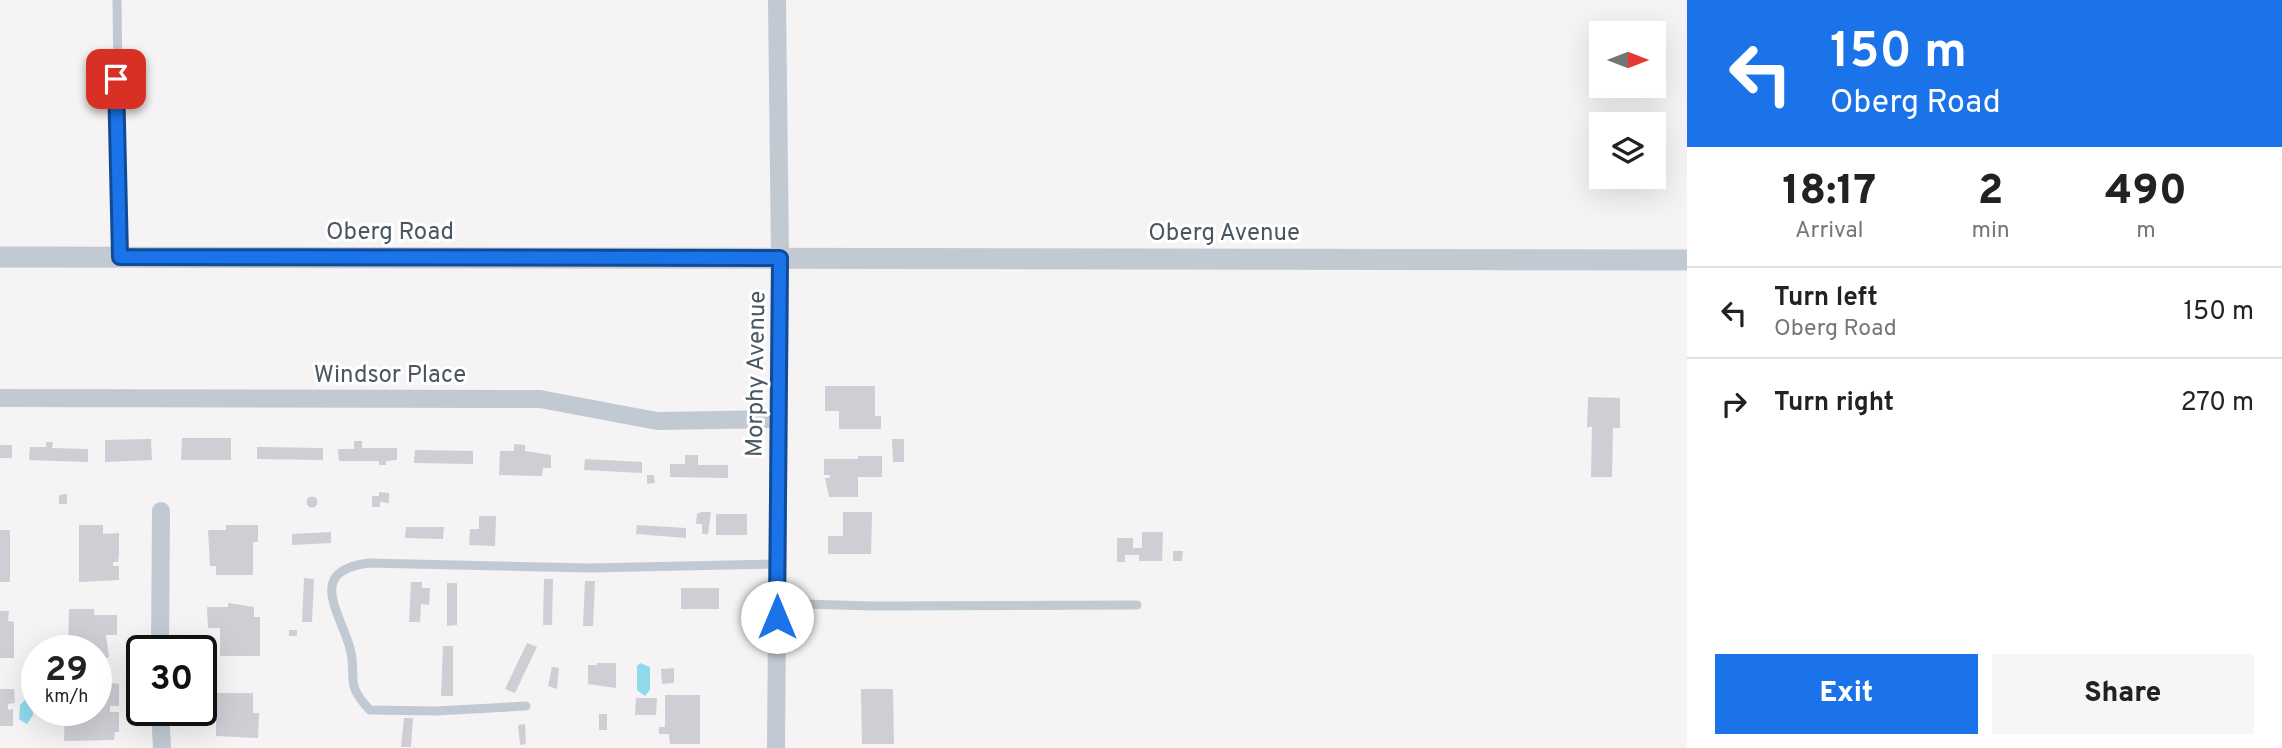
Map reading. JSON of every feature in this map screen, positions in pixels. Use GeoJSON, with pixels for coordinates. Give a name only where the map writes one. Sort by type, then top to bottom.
{"type":"FeatureCollection","features":[{"type":"Feature","properties":{"kind":"street","name":"Morphy Avenue"},"geometry":{"type":"LineString","coordinates":[[776,748],[780,258],[777,0]]}},
{"type":"Feature","properties":{"kind":"street","name":"Oberg Avenue"},"geometry":{"type":"LineString","coordinates":[[780,258],[1677,259],[1687,248]]}},
{"type":"Feature","properties":{"kind":"street","name":"Oberg Road"},"geometry":{"type":"LineString","coordinates":[[0,257],[780,258]]}},
{"type":"Feature","properties":{"kind":"street","name":"Windsor Place"},"geometry":{"type":"LineString","coordinates":[[0,398],[529,399],[598,408],[657,421],[778,419]]}},
{"type":"Feature","properties":{"kind":"street"},"geometry":{"type":"LineString","coordinates":[[160,511],[160,635]]}},
{"type":"Feature","properties":{"kind":"street"},"geometry":{"type":"LineString","coordinates":[[161,726],[162,748]]}},
{"type":"Feature","properties":{"kind":"lane"},"geometry":{"type":"LineString","coordinates":[[117,0],[120,257]]}},
{"type":"Feature","properties":{"kind":"lane"},"geometry":{"type":"LineString","coordinates":[[526,706],[436,711],[370,710],[358,697],[351,678],[349,644],[334,611],[331,590],[337,573],[347,566],[368,563],[590,568],[777,564]]}},
{"type":"Feature","properties":{"kind":"lane"},"geometry":{"type":"LineString","coordinates":[[777,597],[802,604],[1137,605]]}},
{"type":"Feature","properties":{"kind":"water"},"geometry":{"type":"Polygon","coordinates":[[[640,663],[650,667],[650,690],[645,696],[637,690],[637,666],[640,663]]]}},
{"type":"Feature","properties":{"kind":"building"},"geometry":{"type":"Polygon","coordinates":[[[825,386],[875,386],[875,416],[881,416],[881,429],[839,429],[839,411],[825,411],[825,386]]]}},
{"type":"Feature","properties":{"kind":"building"},"geometry":{"type":"Polygon","coordinates":[[[1588,397],[1620,398],[1620,428],[1613,428],[1612,477],[1591,477],[1592,427],[1587,427],[1588,397]]]}},
{"type":"Feature","properties":{"kind":"building"},"geometry":{"type":"Polygon","coordinates":[[[182,438],[231,438],[231,460],[181,460],[182,438]]]}},
{"type":"Feature","properties":{"kind":"building"},"geometry":{"type":"Polygon","coordinates":[[[151,439],[152,460],[105,462],[105,440],[151,439]]]}},
{"type":"Feature","properties":{"kind":"building"},"geometry":{"type":"Polygon","coordinates":[[[892,439],[904,439],[904,462],[893,462],[892,439]]]}},
{"type":"Feature","properties":{"kind":"building"},"geometry":{"type":"Polygon","coordinates":[[[354,441],[362,441],[362,448],[397,448],[397,460],[386,461],[386,465],[379,465],[379,461],[339,461],[338,449],[354,449],[354,441]]]}},
{"type":"Feature","properties":{"kind":"building"},"geometry":{"type":"Polygon","coordinates":[[[46,442],[53,442],[52,448],[88,449],[88,462],[29,460],[30,447],[46,447],[46,442]]]}},
{"type":"Feature","properties":{"kind":"building"},"geometry":{"type":"Polygon","coordinates":[[[514,444],[525,445],[525,451],[551,455],[551,468],[543,468],[542,476],[499,475],[500,451],[514,451],[514,444]]]}},
{"type":"Feature","properties":{"kind":"building"},"geometry":{"type":"Polygon","coordinates":[[[0,445],[12,445],[12,458],[0,458],[0,445]]]}},
{"type":"Feature","properties":{"kind":"building"},"geometry":{"type":"Polygon","coordinates":[[[257,447],[323,448],[323,460],[257,459],[257,447]]]}},
{"type":"Feature","properties":{"kind":"building"},"geometry":{"type":"Polygon","coordinates":[[[415,450],[473,451],[473,464],[414,463],[415,450]]]}},
{"type":"Feature","properties":{"kind":"building"},"geometry":{"type":"Polygon","coordinates":[[[685,455],[698,455],[698,465],[728,465],[728,478],[670,477],[670,464],[685,464],[685,455]]]}},
{"type":"Feature","properties":{"kind":"building"},"geometry":{"type":"Polygon","coordinates":[[[858,456],[882,456],[882,477],[858,477],[858,497],[829,497],[825,478],[830,478],[830,475],[824,475],[824,459],[858,459],[858,456]]]}},
{"type":"Feature","properties":{"kind":"building"},"geometry":{"type":"Polygon","coordinates":[[[585,459],[642,462],[642,473],[584,470],[585,459]]]}},
{"type":"Feature","properties":{"kind":"building"},"geometry":{"type":"Polygon","coordinates":[[[647,475],[654,475],[655,483],[647,484],[647,475]]]}},
{"type":"Feature","properties":{"kind":"building"},"geometry":{"type":"Polygon","coordinates":[[[379,492],[389,493],[389,503],[380,502],[380,507],[372,507],[372,496],[379,496],[379,492]]]}},
{"type":"Feature","properties":{"kind":"building"},"geometry":{"type":"Polygon","coordinates":[[[67,494],[67,504],[59,504],[59,495],[67,494]]]}},
{"type":"Feature","properties":{"kind":"building"},"geometry":{"type":"Polygon","coordinates":[[[312,496],[318,502],[312,508],[306,502],[312,496]]]}},
{"type":"Feature","properties":{"kind":"building"},"geometry":{"type":"Polygon","coordinates":[[[711,512],[708,534],[702,534],[702,524],[696,524],[697,514],[711,512]]]}},
{"type":"Feature","properties":{"kind":"building"},"geometry":{"type":"Polygon","coordinates":[[[843,512],[872,512],[871,554],[828,554],[828,536],[843,536],[843,512]]]}},
{"type":"Feature","properties":{"kind":"building"},"geometry":{"type":"Polygon","coordinates":[[[716,514],[747,514],[747,535],[716,535],[716,514]]]}},
{"type":"Feature","properties":{"kind":"building"},"geometry":{"type":"Polygon","coordinates":[[[479,516],[496,516],[495,546],[469,545],[470,529],[479,529],[479,516]]]}},
{"type":"Feature","properties":{"kind":"building"},"geometry":{"type":"Polygon","coordinates":[[[79,525],[103,525],[103,534],[119,533],[118,562],[113,562],[113,566],[119,566],[119,580],[79,582],[79,525]]]}},
{"type":"Feature","properties":{"kind":"building"},"geometry":{"type":"Polygon","coordinates":[[[226,525],[258,525],[258,542],[253,542],[253,575],[216,575],[216,566],[210,566],[208,530],[226,530],[226,525]]]}},
{"type":"Feature","properties":{"kind":"building"},"geometry":{"type":"Polygon","coordinates":[[[637,525],[686,528],[686,538],[636,534],[637,525]]]}},
{"type":"Feature","properties":{"kind":"building"},"geometry":{"type":"Polygon","coordinates":[[[406,527],[444,527],[443,539],[405,538],[406,527]]]}},
{"type":"Feature","properties":{"kind":"building"},"geometry":{"type":"Polygon","coordinates":[[[0,530],[10,530],[10,582],[0,582],[0,530]]]}},
{"type":"Feature","properties":{"kind":"building"},"geometry":{"type":"Polygon","coordinates":[[[331,532],[331,543],[292,545],[292,534],[331,532]]]}},
{"type":"Feature","properties":{"kind":"building"},"geometry":{"type":"Polygon","coordinates":[[[1142,532],[1163,532],[1162,561],[1139,561],[1139,555],[1125,555],[1125,562],[1117,562],[1117,538],[1133,538],[1133,548],[1142,548],[1142,532]]]}},
{"type":"Feature","properties":{"kind":"building"},"geometry":{"type":"Polygon","coordinates":[[[1173,551],[1183,551],[1182,561],[1173,561],[1173,551]]]}},
{"type":"Feature","properties":{"kind":"building"},"geometry":{"type":"Polygon","coordinates":[[[304,578],[314,579],[312,622],[302,622],[304,578]]]}},
{"type":"Feature","properties":{"kind":"building"},"geometry":{"type":"Polygon","coordinates":[[[544,579],[553,579],[552,625],[543,625],[544,579]]]}},
{"type":"Feature","properties":{"kind":"building"},"geometry":{"type":"Polygon","coordinates":[[[585,581],[595,581],[593,626],[583,626],[585,581]]]}},
{"type":"Feature","properties":{"kind":"building"},"geometry":{"type":"Polygon","coordinates":[[[411,582],[422,582],[422,588],[430,588],[429,605],[421,604],[420,622],[409,622],[411,582]]]}},
{"type":"Feature","properties":{"kind":"building"},"geometry":{"type":"Polygon","coordinates":[[[447,583],[457,583],[457,625],[447,626],[447,583]]]}},
{"type":"Feature","properties":{"kind":"building"},"geometry":{"type":"Polygon","coordinates":[[[681,588],[719,588],[719,609],[681,609],[681,588]]]}},
{"type":"Feature","properties":{"kind":"building"},"geometry":{"type":"Polygon","coordinates":[[[228,603],[254,607],[254,617],[260,617],[260,656],[220,656],[220,628],[208,628],[207,607],[228,607],[228,603]]]}},
{"type":"Feature","properties":{"kind":"building"},"geometry":{"type":"Polygon","coordinates":[[[69,609],[94,609],[94,615],[117,615],[117,635],[68,635],[69,609]]]}},
{"type":"Feature","properties":{"kind":"building"},"geometry":{"type":"Polygon","coordinates":[[[0,611],[9,611],[8,621],[14,622],[14,658],[0,658],[0,611]]]}},
{"type":"Feature","properties":{"kind":"building"},"geometry":{"type":"Polygon","coordinates":[[[289,630],[297,630],[297,636],[289,636],[289,630]]]}},
{"type":"Feature","properties":{"kind":"building"},"geometry":{"type":"Polygon","coordinates":[[[527,643],[537,647],[515,693],[505,689],[527,643]]]}},
{"type":"Feature","properties":{"kind":"building"},"geometry":{"type":"Polygon","coordinates":[[[443,646],[453,646],[453,696],[441,696],[443,646]]]}},
{"type":"Feature","properties":{"kind":"building"},"geometry":{"type":"Polygon","coordinates":[[[616,663],[616,688],[588,684],[588,665],[616,663]]]}},
{"type":"Feature","properties":{"kind":"building"},"geometry":{"type":"Polygon","coordinates":[[[552,667],[559,668],[557,689],[548,686],[552,667]]]}},
{"type":"Feature","properties":{"kind":"building"},"geometry":{"type":"Polygon","coordinates":[[[674,668],[674,683],[662,684],[661,669],[674,668]]]}},
{"type":"Feature","properties":{"kind":"building"},"geometry":{"type":"Polygon","coordinates":[[[112,683],[119,684],[119,706],[112,706],[112,683]]]}},
{"type":"Feature","properties":{"kind":"building"},"geometry":{"type":"Polygon","coordinates":[[[0,689],[14,689],[15,703],[8,704],[8,710],[13,709],[13,726],[0,726],[0,689]]]}},
{"type":"Feature","properties":{"kind":"building"},"geometry":{"type":"Polygon","coordinates":[[[861,689],[893,689],[894,744],[862,744],[861,689]]]}},
{"type":"Feature","properties":{"kind":"building"},"geometry":{"type":"Polygon","coordinates":[[[217,693],[253,693],[253,713],[259,713],[258,738],[216,736],[217,693]]]}},
{"type":"Feature","properties":{"kind":"building"},"geometry":{"type":"Polygon","coordinates":[[[665,695],[700,695],[700,744],[670,744],[669,734],[659,734],[659,727],[665,727],[665,695]]]}},
{"type":"Feature","properties":{"kind":"building"},"geometry":{"type":"Polygon","coordinates":[[[636,698],[657,698],[656,715],[635,715],[636,698]]]}},
{"type":"Feature","properties":{"kind":"building"},"geometry":{"type":"Polygon","coordinates":[[[112,712],[119,712],[119,732],[115,732],[114,740],[64,741],[64,726],[112,726],[112,712]]]}},
{"type":"Feature","properties":{"kind":"building"},"geometry":{"type":"Polygon","coordinates":[[[599,714],[607,714],[607,730],[599,730],[599,714]]]}},
{"type":"Feature","properties":{"kind":"building"},"geometry":{"type":"Polygon","coordinates":[[[404,718],[413,718],[411,747],[401,747],[404,718]]]}},
{"type":"Feature","properties":{"kind":"building"},"geometry":{"type":"Polygon","coordinates":[[[525,724],[526,744],[520,745],[518,725],[525,724]]]}},
{"type":"Feature","properties":{"kind":"route"},"geometry":{"type":"LineString","coordinates":[[116,79],[120,257],[780,258],[777,617]]}}]}
